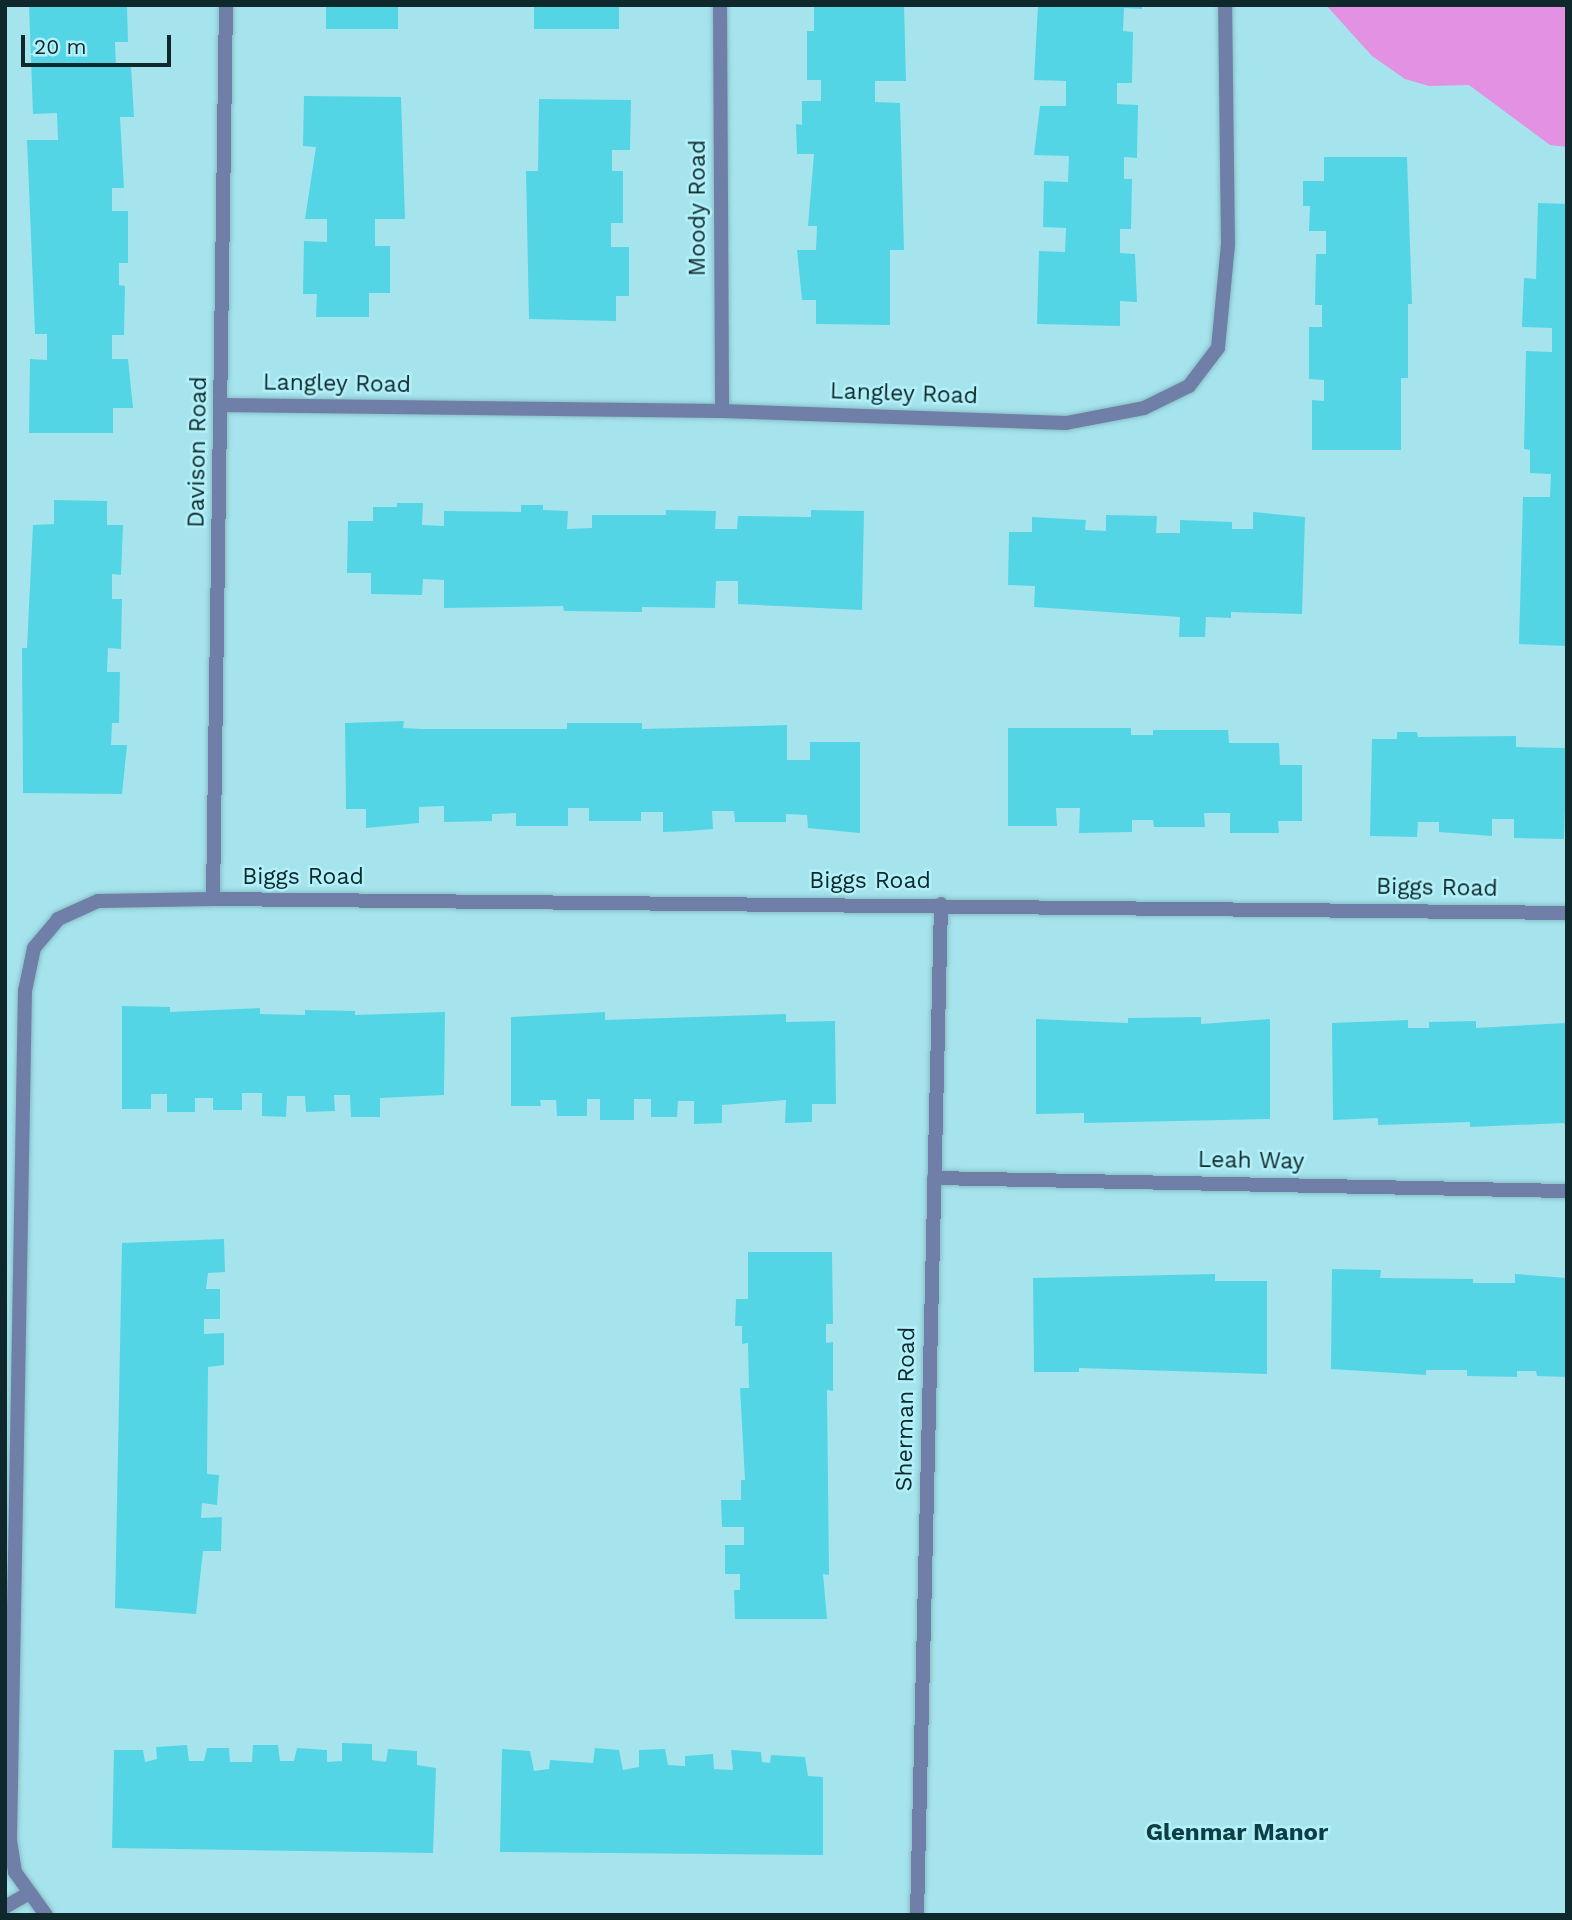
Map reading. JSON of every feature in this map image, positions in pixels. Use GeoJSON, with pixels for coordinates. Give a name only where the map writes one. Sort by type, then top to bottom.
{"type":"FeatureCollection","features":[{"type":"Feature","properties":{"kind":"street","name":"Davison Road"},"geometry":{"type":"LineString","coordinates":[[213,899],[226,5]]}},
{"type":"Feature","properties":{"kind":"street","name":"Moody Road"},"geometry":{"type":"LineString","coordinates":[[720,5],[722,411]]}},
{"type":"Feature","properties":{"kind":"street","name":"Langley Road"},"geometry":{"type":"LineString","coordinates":[[220,405],[722,411],[1066,423],[1144,408],[1189,386],[1218,348],[1228,244],[1225,5]]}},
{"type":"Feature","properties":{"kind":"street","name":"Biggs Road"},"geometry":{"type":"LineString","coordinates":[[46,1915],[15,1872],[10,1840],[25,990],[34,948],[58,919],[98,901],[213,899],[940,904],[1567,913]]}},
{"type":"Feature","properties":{"kind":"street","name":"Sherman Road"},"geometry":{"type":"LineString","coordinates":[[917,1915],[940,904]]}},
{"type":"Feature","properties":{"kind":"street","name":"Leah Way"},"geometry":{"type":"LineString","coordinates":[[934,1178],[1567,1191]]}},
{"type":"Feature","properties":{"kind":"street"},"geometry":{"type":"LineString","coordinates":[[5,1908],[29,1893]]}},
{"type":"Feature","properties":{"kind":"shaded area"},"geometry":{"type":"Polygon","coordinates":[[[1326,5],[1567,5],[1567,147],[1550,145],[1469,85],[1429,86],[1405,79],[1372,56],[1326,5]]]}},
{"type":"Feature","properties":{"kind":"building"},"geometry":{"type":"Polygon","coordinates":[[[29,5],[127,5],[128,42],[115,42],[116,66],[131,66],[134,117],[120,117],[124,188],[112,188],[112,211],[128,211],[128,263],[119,263],[119,285],[125,286],[124,335],[112,335],[112,359],[128,359],[133,408],[113,408],[113,433],[29,433],[30,359],[47,360],[47,334],[35,334],[27,140],[58,140],[57,113],[33,114],[29,5]]]}},
{"type":"Feature","properties":{"kind":"building"},"geometry":{"type":"Polygon","coordinates":[[[326,5],[398,5],[398,29],[326,29],[326,5]]]}},
{"type":"Feature","properties":{"kind":"building"},"geometry":{"type":"Polygon","coordinates":[[[534,5],[619,5],[619,29],[534,29],[534,5]]]}},
{"type":"Feature","properties":{"kind":"building"},"geometry":{"type":"Polygon","coordinates":[[[814,5],[904,5],[906,81],[875,81],[875,102],[900,103],[904,250],[890,250],[890,325],[816,324],[816,300],[802,300],[797,250],[816,250],[817,226],[808,226],[814,154],[797,154],[796,124],[802,125],[802,101],[821,101],[821,80],[807,80],[807,31],[814,31],[814,5]]]}},
{"type":"Feature","properties":{"kind":"building"},"geometry":{"type":"Polygon","coordinates":[[[1038,5],[1142,5],[1142,9],[1124,8],[1123,31],[1133,32],[1132,83],[1117,83],[1117,104],[1138,105],[1137,158],[1124,157],[1124,179],[1132,179],[1131,229],[1120,229],[1120,253],[1135,254],[1137,302],[1120,301],[1120,326],[1037,324],[1039,251],[1065,252],[1066,228],[1043,227],[1044,181],[1068,182],[1069,156],[1034,155],[1040,106],[1066,106],[1066,81],[1034,80],[1038,5]]]}},
{"type":"Feature","properties":{"kind":"building"},"geometry":{"type":"Polygon","coordinates":[[[304,96],[401,97],[405,219],[375,219],[375,246],[390,246],[390,293],[369,293],[369,317],[316,317],[317,294],[303,294],[304,241],[327,242],[327,219],[305,219],[316,147],[303,146],[304,96]]]}},
{"type":"Feature","properties":{"kind":"building"},"geometry":{"type":"Polygon","coordinates":[[[539,99],[631,100],[630,150],[612,150],[612,171],[623,171],[623,223],[611,223],[611,247],[629,247],[629,296],[616,296],[616,321],[529,319],[526,171],[538,171],[539,99]]]}},
{"type":"Feature","properties":{"kind":"building"},"geometry":{"type":"Polygon","coordinates":[[[1324,157],[1407,157],[1412,304],[1408,304],[1408,378],[1401,378],[1401,450],[1312,450],[1312,400],[1324,401],[1324,380],[1309,379],[1309,327],[1322,327],[1322,305],[1315,305],[1316,254],[1326,254],[1326,231],[1309,231],[1310,206],[1303,206],[1303,181],[1324,181],[1324,157]]]}},
{"type":"Feature","properties":{"kind":"building"},"geometry":{"type":"Polygon","coordinates":[[[1538,203],[1567,204],[1567,646],[1519,644],[1523,497],[1550,497],[1551,474],[1530,473],[1530,450],[1524,449],[1526,351],[1552,352],[1552,328],[1522,327],[1524,278],[1536,279],[1538,203]]]}},
{"type":"Feature","properties":{"kind":"building"},"geometry":{"type":"Polygon","coordinates":[[[54,500],[107,501],[107,525],[123,525],[121,575],[112,574],[112,599],[122,599],[121,649],[108,648],[107,672],[120,672],[119,723],[112,723],[111,745],[127,745],[122,794],[23,793],[22,648],[27,648],[33,525],[54,524],[54,500]]]}},
{"type":"Feature","properties":{"kind":"building"},"geometry":{"type":"Polygon","coordinates":[[[397,503],[423,503],[422,525],[444,526],[444,511],[521,512],[521,505],[543,505],[543,510],[568,511],[567,529],[592,528],[592,515],[666,515],[666,510],[716,511],[715,529],[737,529],[738,516],[811,517],[811,510],[864,511],[862,610],[738,604],[738,581],[716,581],[715,608],[642,607],[642,612],[564,611],[563,606],[444,608],[444,580],[423,579],[422,595],[371,594],[371,573],[347,573],[348,521],[373,521],[373,507],[397,507],[397,503]]]}},
{"type":"Feature","properties":{"kind":"building"},"geometry":{"type":"Polygon","coordinates":[[[1253,512],[1305,517],[1302,614],[1231,612],[1231,618],[1206,617],[1205,637],[1179,637],[1180,617],[1034,607],[1035,586],[1008,585],[1009,532],[1032,532],[1032,517],[1086,520],[1085,530],[1106,531],[1106,515],[1157,516],[1156,533],[1180,533],[1180,520],[1232,522],[1232,529],[1253,529],[1253,512]]]}},
{"type":"Feature","properties":{"kind":"building"},"geometry":{"type":"Polygon","coordinates":[[[404,721],[403,728],[422,729],[567,729],[567,723],[642,723],[642,729],[787,725],[787,760],[810,760],[810,742],[860,742],[860,833],[808,828],[807,815],[786,814],[786,822],[735,822],[734,811],[712,811],[713,829],[663,832],[663,812],[641,812],[641,821],[589,821],[589,808],[568,808],[568,826],[516,826],[516,813],[492,814],[492,821],[444,822],[444,806],[419,807],[419,823],[366,828],[366,809],[346,809],[345,723],[404,721]]]}},
{"type":"Feature","properties":{"kind":"building"},"geometry":{"type":"Polygon","coordinates":[[[1008,728],[1131,728],[1131,735],[1153,735],[1153,730],[1228,730],[1229,743],[1279,743],[1280,765],[1302,765],[1302,821],[1278,821],[1279,833],[1230,833],[1230,813],[1204,813],[1205,827],[1154,827],[1153,820],[1132,820],[1132,832],[1079,833],[1080,808],[1056,808],[1057,826],[1008,826],[1008,728]]]}},
{"type":"Feature","properties":{"kind":"building"},"geometry":{"type":"Polygon","coordinates":[[[1397,732],[1417,732],[1418,737],[1516,736],[1516,747],[1567,748],[1564,839],[1514,838],[1514,819],[1492,819],[1492,836],[1439,832],[1439,822],[1418,822],[1417,837],[1370,836],[1372,739],[1397,739],[1397,732]]]}},
{"type":"Feature","properties":{"kind":"building"},"geometry":{"type":"Polygon","coordinates":[[[122,1006],[170,1007],[170,1012],[260,1008],[260,1014],[305,1015],[305,1010],[355,1011],[355,1015],[445,1012],[444,1095],[380,1098],[380,1117],[351,1117],[350,1095],[334,1095],[335,1111],[306,1112],[305,1096],[287,1096],[286,1117],[262,1116],[262,1093],[242,1093],[242,1110],[213,1110],[213,1098],[195,1098],[195,1112],[167,1112],[167,1094],[151,1094],[151,1109],[122,1109],[122,1006]]]}},
{"type":"Feature","properties":{"kind":"building"},"geometry":{"type":"Polygon","coordinates":[[[605,1012],[605,1020],[786,1014],[786,1022],[835,1021],[836,1104],[812,1104],[812,1122],[785,1123],[786,1100],[722,1105],[722,1123],[694,1124],[694,1101],[678,1101],[677,1117],[651,1117],[651,1099],[634,1099],[634,1120],[600,1120],[600,1099],[587,1099],[587,1116],[557,1116],[556,1100],[540,1100],[541,1106],[511,1106],[511,1017],[605,1012]]]}},
{"type":"Feature","properties":{"kind":"building"},"geometry":{"type":"Polygon","coordinates":[[[1201,1017],[1201,1024],[1270,1019],[1270,1119],[1084,1123],[1084,1113],[1036,1114],[1036,1019],[1128,1023],[1128,1018],[1201,1017]]]}},
{"type":"Feature","properties":{"kind":"building"},"geometry":{"type":"Polygon","coordinates":[[[1408,1020],[1408,1028],[1429,1028],[1429,1022],[1476,1021],[1476,1028],[1566,1023],[1567,1128],[1564,1123],[1470,1127],[1470,1122],[1378,1125],[1378,1118],[1333,1120],[1332,1023],[1408,1020]]]}},
{"type":"Feature","properties":{"kind":"building"},"geometry":{"type":"Polygon","coordinates":[[[224,1239],[225,1272],[208,1273],[206,1289],[220,1289],[220,1319],[204,1319],[204,1334],[224,1333],[224,1365],[208,1367],[207,1474],[219,1475],[217,1505],[202,1503],[201,1518],[222,1517],[221,1551],[203,1551],[196,1614],[115,1608],[122,1243],[224,1239]]]}},
{"type":"Feature","properties":{"kind":"building"},"geometry":{"type":"Polygon","coordinates":[[[748,1252],[832,1252],[833,1324],[826,1324],[826,1343],[833,1342],[833,1391],[827,1390],[829,1575],[823,1574],[827,1619],[735,1619],[734,1590],[740,1590],[740,1574],[725,1574],[725,1545],[744,1545],[744,1527],[722,1527],[721,1500],[741,1500],[741,1480],[745,1480],[740,1388],[749,1388],[748,1343],[742,1344],[742,1326],[735,1326],[736,1299],[748,1299],[748,1252]]]}},
{"type":"Feature","properties":{"kind":"building"},"geometry":{"type":"Polygon","coordinates":[[[1332,1269],[1381,1270],[1380,1278],[1473,1279],[1473,1283],[1515,1283],[1515,1274],[1567,1278],[1567,1377],[1537,1376],[1536,1371],[1517,1371],[1517,1377],[1467,1376],[1467,1370],[1426,1370],[1426,1375],[1331,1369],[1332,1269]]]}},
{"type":"Feature","properties":{"kind":"building"},"geometry":{"type":"Polygon","coordinates":[[[1215,1274],[1215,1281],[1267,1281],[1267,1374],[1079,1368],[1079,1372],[1034,1372],[1033,1278],[1215,1274]]]}},
{"type":"Feature","properties":{"kind":"building"},"geometry":{"type":"Polygon","coordinates":[[[342,1743],[372,1744],[372,1760],[386,1762],[388,1749],[417,1751],[417,1765],[436,1768],[433,1853],[112,1848],[114,1750],[143,1750],[145,1762],[157,1759],[156,1747],[187,1745],[189,1761],[204,1761],[207,1748],[229,1748],[230,1762],[252,1762],[253,1745],[278,1745],[280,1761],[294,1761],[297,1748],[327,1750],[327,1762],[342,1761],[342,1743]]]}},
{"type":"Feature","properties":{"kind":"building"},"geometry":{"type":"Polygon","coordinates":[[[595,1748],[619,1750],[623,1770],[639,1767],[639,1750],[665,1749],[668,1765],[685,1766],[685,1756],[713,1754],[714,1769],[733,1770],[731,1750],[761,1752],[762,1762],[770,1763],[771,1755],[805,1757],[808,1776],[823,1777],[823,1855],[500,1852],[502,1749],[530,1751],[534,1771],[549,1769],[550,1760],[593,1763],[595,1748]]]}},
{"type":"Feature","properties":{"kind":"district","name":"Glenmar Manor"},"geometry":{"type":"Point","coordinates":[1237,1833]}}]}
